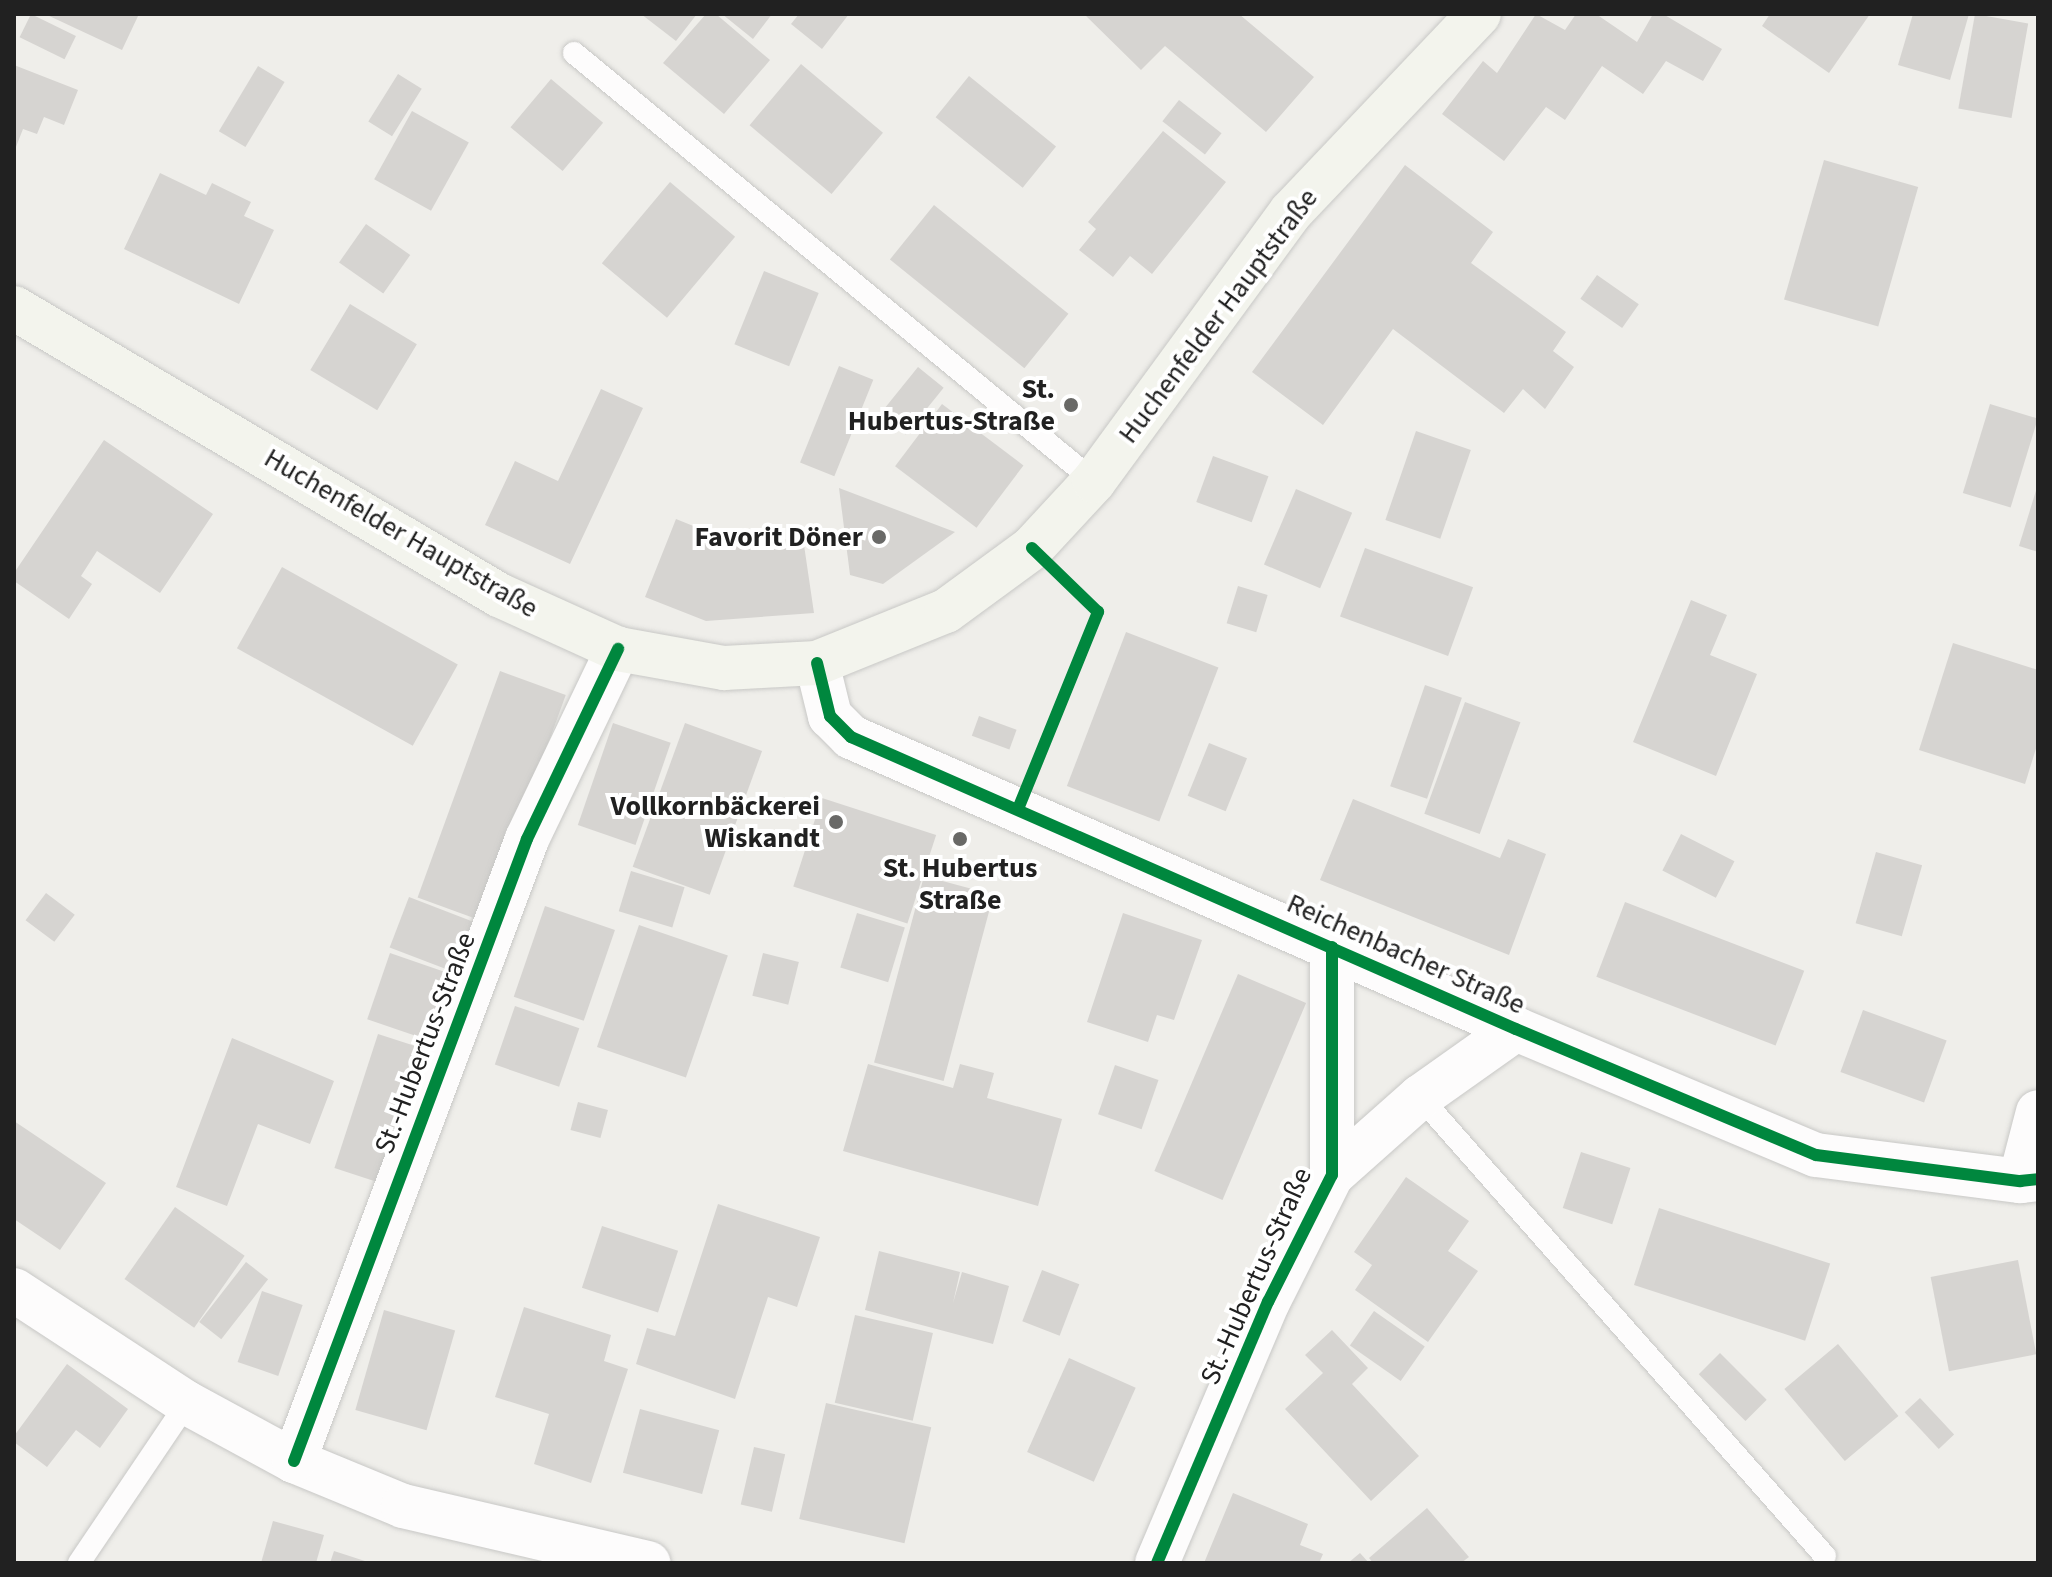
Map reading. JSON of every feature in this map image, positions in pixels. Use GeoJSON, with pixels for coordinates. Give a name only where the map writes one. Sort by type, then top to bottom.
{"type":"FeatureCollection","features":[{"type":"Feature","properties":{"kind":"main road","name":"Huchenfelder Hauptstraße"},"geometry":{"type":"LineString","coordinates":[[14,308],[499,595],[618,649],[724,668],[817,663],[946,611],[1032,548],[1094,481],[1291,212],[1479,14]]}},
{"type":"Feature","properties":{"kind":"street","name":"St.-Hubertus-Straße"},"geometry":{"type":"LineString","coordinates":[[294,1461],[527,839],[618,649]]}},
{"type":"Feature","properties":{"kind":"street","name":"Reichenbacher Straße"},"geometry":{"type":"LineString","coordinates":[[817,663],[830,716],[851,737],[1516,1029],[1816,1155],[2029,1180]]}},
{"type":"Feature","properties":{"kind":"street","name":"St.-Hubertus-Straße"},"geometry":{"type":"LineString","coordinates":[[1332,947],[1332,1175]]}},
{"type":"Feature","properties":{"kind":"street","name":"St.-Hubertus-Straße"},"geometry":{"type":"LineString","coordinates":[[1157,1563],[1268,1302],[1332,1175],[1420,1097],[1516,1029]]}},
{"type":"Feature","properties":{"kind":"street"},"geometry":{"type":"LineString","coordinates":[[2029,1180],[2038,1112]]}},
{"type":"Feature","properties":{"kind":"street"},"geometry":{"type":"LineString","coordinates":[[14,1290],[187,1403],[294,1461],[403,1506],[648,1563]]}},
{"type":"Feature","properties":{"kind":"lane"},"geometry":{"type":"LineString","coordinates":[[574,53],[1094,481]]}},
{"type":"Feature","properties":{"kind":"lane"},"geometry":{"type":"LineString","coordinates":[[1420,1097],[1825,1556]]}},
{"type":"Feature","properties":{"kind":"lane"},"geometry":{"type":"LineString","coordinates":[[79,1563],[187,1403]]}},
{"type":"Feature","properties":{"kind":"building"},"geometry":{"type":"Polygon","coordinates":[[[31,14],[76,36],[65,59],[20,37],[31,14]]]}},
{"type":"Feature","properties":{"kind":"building"},"geometry":{"type":"Polygon","coordinates":[[[45,14],[139,14],[122,50],[45,14]]]}},
{"type":"Feature","properties":{"kind":"building"},"geometry":{"type":"Polygon","coordinates":[[[641,14],[697,14],[676,41],[641,14]]]}},
{"type":"Feature","properties":{"kind":"building"},"geometry":{"type":"Polygon","coordinates":[[[706,14],[716,14],[770,60],[724,114],[663,63],[706,14]]]}},
{"type":"Feature","properties":{"kind":"building"},"geometry":{"type":"Polygon","coordinates":[[[722,14],[772,14],[753,39],[722,14]]]}},
{"type":"Feature","properties":{"kind":"building"},"geometry":{"type":"Polygon","coordinates":[[[799,14],[849,14],[822,49],[791,24],[799,14]]]}},
{"type":"Feature","properties":{"kind":"building"},"geometry":{"type":"Polygon","coordinates":[[[1084,14],[1239,14],[1314,77],[1266,132],[1165,46],[1141,70],[1084,14]]]}},
{"type":"Feature","properties":{"kind":"building"},"geometry":{"type":"Polygon","coordinates":[[[1536,14],[1565,30],[1576,14],[1596,14],[1637,42],[1653,14],[1663,14],[1722,49],[1703,81],[1666,61],[1643,94],[1602,66],[1565,120],[1546,107],[1504,161],[1442,114],[1483,61],[1497,73],[1536,14]]]}},
{"type":"Feature","properties":{"kind":"building"},"geometry":{"type":"Polygon","coordinates":[[[1770,14],[1870,14],[1829,73],[1762,26],[1770,14]]]}},
{"type":"Feature","properties":{"kind":"building"},"geometry":{"type":"Polygon","coordinates":[[[1913,14],[1969,14],[1950,80],[1898,65],[1913,14]]]}},
{"type":"Feature","properties":{"kind":"building"},"geometry":{"type":"Polygon","coordinates":[[[1975,14],[2028,23],[2012,118],[1958,109],[1975,14]]]}},
{"type":"Feature","properties":{"kind":"building"},"geometry":{"type":"Polygon","coordinates":[[[801,64],[883,133],[832,194],[750,125],[801,64]]]}},
{"type":"Feature","properties":{"kind":"building"},"geometry":{"type":"Polygon","coordinates":[[[14,65],[78,90],[64,125],[44,117],[37,134],[23,129],[14,152],[14,65]]]}},
{"type":"Feature","properties":{"kind":"building"},"geometry":{"type":"Polygon","coordinates":[[[258,66],[285,82],[245,147],[219,131],[258,66]]]}},
{"type":"Feature","properties":{"kind":"building"},"geometry":{"type":"Polygon","coordinates":[[[398,74],[422,89],[392,136],[368,121],[398,74]]]}},
{"type":"Feature","properties":{"kind":"building"},"geometry":{"type":"Polygon","coordinates":[[[969,76],[1056,146],[1023,188],[936,117],[969,76]]]}},
{"type":"Feature","properties":{"kind":"building"},"geometry":{"type":"Polygon","coordinates":[[[551,79],[603,123],[563,171],[511,127],[551,79]]]}},
{"type":"Feature","properties":{"kind":"building"},"geometry":{"type":"Polygon","coordinates":[[[1179,100],[1222,133],[1205,155],[1162,121],[1179,100]]]}},
{"type":"Feature","properties":{"kind":"building"},"geometry":{"type":"Polygon","coordinates":[[[412,111],[469,143],[431,211],[374,179],[412,111]]]}},
{"type":"Feature","properties":{"kind":"building"},"geometry":{"type":"Polygon","coordinates":[[[1163,131],[1226,182],[1152,274],[1130,256],[1113,277],[1079,250],[1096,229],[1088,222],[1163,131]]]}},
{"type":"Feature","properties":{"kind":"building"},"geometry":{"type":"Polygon","coordinates":[[[1824,160],[1918,187],[1878,326],[1784,299],[1824,160]]]}},
{"type":"Feature","properties":{"kind":"building"},"geometry":{"type":"Polygon","coordinates":[[[1405,165],[1493,232],[1471,263],[1566,332],[1553,351],[1574,367],[1545,409],[1523,389],[1504,413],[1393,329],[1323,425],[1252,372],[1405,165]]]}},
{"type":"Feature","properties":{"kind":"building"},"geometry":{"type":"Polygon","coordinates":[[[160,173],[206,195],[212,183],[251,202],[244,216],[274,230],[239,304],[124,249],[160,173]]]}},
{"type":"Feature","properties":{"kind":"building"},"geometry":{"type":"Polygon","coordinates":[[[670,182],[735,237],[667,318],[602,263],[670,182]]]}},
{"type":"Feature","properties":{"kind":"building"},"geometry":{"type":"Polygon","coordinates":[[[934,205],[1068,314],[1024,368],[890,259],[934,205]]]}},
{"type":"Feature","properties":{"kind":"building"},"geometry":{"type":"Polygon","coordinates":[[[366,224],[410,255],[383,293],[339,263],[366,224]]]}},
{"type":"Feature","properties":{"kind":"building"},"geometry":{"type":"Polygon","coordinates":[[[764,271],[819,293],[789,366],[734,344],[764,271]]]}},
{"type":"Feature","properties":{"kind":"building"},"geometry":{"type":"Polygon","coordinates":[[[1597,275],[1639,304],[1622,328],[1580,299],[1597,275]]]}},
{"type":"Feature","properties":{"kind":"building"},"geometry":{"type":"Polygon","coordinates":[[[350,304],[417,344],[377,410],[310,370],[350,304]]]}},
{"type":"Feature","properties":{"kind":"building"},"geometry":{"type":"Polygon","coordinates":[[[839,366],[873,380],[834,476],[800,462],[839,366]]]}},
{"type":"Feature","properties":{"kind":"building"},"geometry":{"type":"Polygon","coordinates":[[[918,367],[944,388],[906,434],[880,414],[918,367]]]}},
{"type":"Feature","properties":{"kind":"building"},"geometry":{"type":"Polygon","coordinates":[[[601,389],[643,408],[570,564],[485,525],[515,461],[558,481],[601,389]]]}},
{"type":"Feature","properties":{"kind":"building"},"geometry":{"type":"Polygon","coordinates":[[[942,404],[1023,465],[977,528],[895,466],[942,404]]]}},
{"type":"Feature","properties":{"kind":"building"},"geometry":{"type":"Polygon","coordinates":[[[1990,404],[2038,419],[2011,508],[1963,493],[1990,404]]]}},
{"type":"Feature","properties":{"kind":"building"},"geometry":{"type":"Polygon","coordinates":[[[1416,431],[1471,450],[1440,539],[1385,520],[1416,431]]]}},
{"type":"Feature","properties":{"kind":"building"},"geometry":{"type":"Polygon","coordinates":[[[104,440],[213,514],[160,593],[97,551],[81,576],[92,584],[69,619],[14,581],[14,573],[104,440]]]}},
{"type":"Feature","properties":{"kind":"building"},"geometry":{"type":"Polygon","coordinates":[[[1213,456],[1268,476],[1252,522],[1196,502],[1213,456]]]}},
{"type":"Feature","properties":{"kind":"building"},"geometry":{"type":"Polygon","coordinates":[[[2038,484],[2038,552],[2019,546],[2038,484]]]}},
{"type":"Feature","properties":{"kind":"building"},"geometry":{"type":"Polygon","coordinates":[[[839,488],[955,532],[883,584],[850,575],[839,488]]]}},
{"type":"Feature","properties":{"kind":"building"},"geometry":{"type":"Polygon","coordinates":[[[1296,489],[1352,513],[1320,588],[1264,564],[1296,489]]]}},
{"type":"Feature","properties":{"kind":"building"},"geometry":{"type":"Polygon","coordinates":[[[676,519],[738,544],[804,545],[814,613],[706,621],[645,597],[676,519]]]}},
{"type":"Feature","properties":{"kind":"building"},"geometry":{"type":"Polygon","coordinates":[[[1365,548],[1473,587],[1448,656],[1340,617],[1365,548]]]}},
{"type":"Feature","properties":{"kind":"building"},"geometry":{"type":"Polygon","coordinates":[[[282,567],[458,664],[413,746],[237,648],[282,567]]]}},
{"type":"Feature","properties":{"kind":"building"},"geometry":{"type":"Polygon","coordinates":[[[1238,586],[1268,595],[1256,632],[1227,623],[1238,586]]]}},
{"type":"Feature","properties":{"kind":"building"},"geometry":{"type":"Polygon","coordinates":[[[1691,600],[1727,615],[1710,655],[1757,674],[1716,776],[1633,742],[1691,600]]]}},
{"type":"Feature","properties":{"kind":"building"},"geometry":{"type":"Polygon","coordinates":[[[1126,632],[1218,667],[1159,822],[1067,786],[1126,632]]]}},
{"type":"Feature","properties":{"kind":"building"},"geometry":{"type":"Polygon","coordinates":[[[1953,643],[2038,670],[2038,742],[2025,784],[1919,750],[1953,643]]]}},
{"type":"Feature","properties":{"kind":"building"},"geometry":{"type":"Polygon","coordinates":[[[500,671],[566,695],[483,921],[418,897],[500,671]]]}},
{"type":"Feature","properties":{"kind":"building"},"geometry":{"type":"Polygon","coordinates":[[[1425,685],[1462,698],[1427,799],[1390,786],[1425,685]]]}},
{"type":"Feature","properties":{"kind":"building"},"geometry":{"type":"Polygon","coordinates":[[[1465,702],[1520,722],[1480,834],[1424,814],[1465,702]]]}},
{"type":"Feature","properties":{"kind":"building"},"geometry":{"type":"Polygon","coordinates":[[[979,716],[1017,730],[1009,749],[972,736],[979,716]]]}},
{"type":"Feature","properties":{"kind":"building"},"geometry":{"type":"Polygon","coordinates":[[[613,723],[671,743],[636,845],[578,825],[613,723]]]}},
{"type":"Feature","properties":{"kind":"building"},"geometry":{"type":"Polygon","coordinates":[[[685,723],[762,751],[710,895],[633,867],[685,723]]]}},
{"type":"Feature","properties":{"kind":"building"},"geometry":{"type":"Polygon","coordinates":[[[1209,743],[1247,758],[1226,811],[1188,796],[1209,743]]]}},
{"type":"Feature","properties":{"kind":"building"},"geometry":{"type":"Polygon","coordinates":[[[822,798],[936,835],[907,924],[793,886],[822,798]]]}},
{"type":"Feature","properties":{"kind":"building"},"geometry":{"type":"Polygon","coordinates":[[[1353,799],[1500,858],[1508,839],[1546,854],[1509,955],[1320,880],[1353,799]]]}},
{"type":"Feature","properties":{"kind":"building"},"geometry":{"type":"Polygon","coordinates":[[[1681,834],[1734,861],[1716,898],[1662,871],[1681,834]]]}},
{"type":"Feature","properties":{"kind":"building"},"geometry":{"type":"Polygon","coordinates":[[[1876,852],[1922,865],[1902,936],[1856,923],[1876,852]]]}},
{"type":"Feature","properties":{"kind":"building"},"geometry":{"type":"Polygon","coordinates":[[[631,871],[685,887],[672,928],[619,911],[631,871]]]}},
{"type":"Feature","properties":{"kind":"building"},"geometry":{"type":"Polygon","coordinates":[[[924,876],[994,895],[944,1081],[874,1062],[924,876]]]}},
{"type":"Feature","properties":{"kind":"building"},"geometry":{"type":"Polygon","coordinates":[[[46,893],[75,915],[54,942],[26,920],[46,893]]]}},
{"type":"Feature","properties":{"kind":"building"},"geometry":{"type":"Polygon","coordinates":[[[409,897],[486,926],[466,977],[390,947],[409,897]]]}},
{"type":"Feature","properties":{"kind":"building"},"geometry":{"type":"Polygon","coordinates":[[[1625,902],[1804,971],[1776,1045],[1596,977],[1625,902]]]}},
{"type":"Feature","properties":{"kind":"building"},"geometry":{"type":"Polygon","coordinates":[[[545,906],[615,930],[584,1021],[514,997],[545,906]]]}},
{"type":"Feature","properties":{"kind":"building"},"geometry":{"type":"Polygon","coordinates":[[[857,913],[905,928],[888,982],[840,968],[857,913]]]}},
{"type":"Feature","properties":{"kind":"building"},"geometry":{"type":"Polygon","coordinates":[[[1123,913],[1202,940],[1174,1020],[1157,1015],[1148,1042],[1087,1022],[1123,913]]]}},
{"type":"Feature","properties":{"kind":"building"},"geometry":{"type":"Polygon","coordinates":[[[639,925],[728,956],[686,1078],[597,1047],[639,925]]]}},
{"type":"Feature","properties":{"kind":"building"},"geometry":{"type":"Polygon","coordinates":[[[390,953],[461,977],[438,1044],[367,1019],[390,953]]]}},
{"type":"Feature","properties":{"kind":"building"},"geometry":{"type":"Polygon","coordinates":[[[763,953],[799,962],[788,1005],[752,996],[763,953]]]}},
{"type":"Feature","properties":{"kind":"building"},"geometry":{"type":"Polygon","coordinates":[[[1238,974],[1306,1003],[1223,1200],[1154,1171],[1238,974]]]}},
{"type":"Feature","properties":{"kind":"building"},"geometry":{"type":"Polygon","coordinates":[[[515,1006],[579,1028],[559,1087],[495,1065],[515,1006]]]}},
{"type":"Feature","properties":{"kind":"building"},"geometry":{"type":"Polygon","coordinates":[[[1863,1010],[1947,1040],[1924,1102],[1840,1072],[1863,1010]]]}},
{"type":"Feature","properties":{"kind":"building"},"geometry":{"type":"Polygon","coordinates":[[[378,1034],[436,1053],[392,1187],[334,1168],[378,1034]]]}},
{"type":"Feature","properties":{"kind":"building"},"geometry":{"type":"Polygon","coordinates":[[[232,1038],[334,1081],[310,1144],[258,1124],[227,1206],[176,1187],[232,1038]]]}},
{"type":"Feature","properties":{"kind":"building"},"geometry":{"type":"Polygon","coordinates":[[[868,1064],[953,1088],[960,1064],[994,1073],[987,1098],[1062,1119],[1038,1206],[843,1151],[868,1064]]]}},
{"type":"Feature","properties":{"kind":"building"},"geometry":{"type":"Polygon","coordinates":[[[1115,1065],[1158,1080],[1142,1129],[1098,1114],[1115,1065]]]}},
{"type":"Feature","properties":{"kind":"building"},"geometry":{"type":"Polygon","coordinates":[[[578,1102],[608,1110],[600,1138],[570,1130],[578,1102]]]}},
{"type":"Feature","properties":{"kind":"building"},"geometry":{"type":"Polygon","coordinates":[[[14,1121],[106,1183],[60,1250],[14,1219],[14,1121]]]}},
{"type":"Feature","properties":{"kind":"building"},"geometry":{"type":"Polygon","coordinates":[[[1581,1152],[1630,1168],[1612,1224],[1563,1208],[1581,1152]]]}},
{"type":"Feature","properties":{"kind":"building"},"geometry":{"type":"Polygon","coordinates":[[[1406,1177],[1469,1221],[1448,1251],[1478,1271],[1428,1342],[1355,1290],[1372,1265],[1354,1252],[1406,1177]]]}},
{"type":"Feature","properties":{"kind":"building"},"geometry":{"type":"Polygon","coordinates":[[[718,1204],[820,1237],[797,1307],[768,1297],[735,1399],[636,1364],[647,1328],[675,1336],[718,1204]]]}},
{"type":"Feature","properties":{"kind":"building"},"geometry":{"type":"Polygon","coordinates":[[[175,1207],[245,1256],[194,1328],[125,1279],[175,1207]]]}},
{"type":"Feature","properties":{"kind":"building"},"geometry":{"type":"Polygon","coordinates":[[[1659,1208],[1830,1264],[1805,1341],[1634,1285],[1659,1208]]]}},
{"type":"Feature","properties":{"kind":"building"},"geometry":{"type":"Polygon","coordinates":[[[602,1226],[678,1251],[658,1313],[582,1288],[602,1226]]]}},
{"type":"Feature","properties":{"kind":"building"},"geometry":{"type":"Polygon","coordinates":[[[879,1251],[960,1272],[953,1303],[962,1272],[1009,1286],[993,1344],[865,1310],[879,1251]]]}},
{"type":"Feature","properties":{"kind":"building"},"geometry":{"type":"Polygon","coordinates":[[[2018,1260],[2036,1354],[1949,1371],[1931,1277],[2018,1260]]]}},
{"type":"Feature","properties":{"kind":"building"},"geometry":{"type":"Polygon","coordinates":[[[246,1262],[268,1279],[221,1339],[199,1322],[246,1262]]]}},
{"type":"Feature","properties":{"kind":"building"},"geometry":{"type":"Polygon","coordinates":[[[1042,1270],[1079,1284],[1060,1336],[1022,1321],[1042,1270]]]}},
{"type":"Feature","properties":{"kind":"building"},"geometry":{"type":"Polygon","coordinates":[[[262,1291],[303,1305],[278,1376],[238,1362],[262,1291]]]}},
{"type":"Feature","properties":{"kind":"building"},"geometry":{"type":"Polygon","coordinates":[[[524,1307],[611,1335],[604,1361],[628,1369],[591,1483],[534,1464],[549,1414],[495,1397],[524,1307]]]}},
{"type":"Feature","properties":{"kind":"building"},"geometry":{"type":"Polygon","coordinates":[[[384,1310],[455,1330],[426,1430],[355,1410],[384,1310]]]}},
{"type":"Feature","properties":{"kind":"building"},"geometry":{"type":"Polygon","coordinates":[[[1374,1311],[1425,1347],[1401,1381],[1350,1345],[1374,1311]]]}},
{"type":"Feature","properties":{"kind":"building"},"geometry":{"type":"Polygon","coordinates":[[[855,1315],[933,1333],[913,1421],[835,1403],[855,1315]]]}},
{"type":"Feature","properties":{"kind":"building"},"geometry":{"type":"Polygon","coordinates":[[[1332,1330],[1368,1368],[1352,1384],[1419,1456],[1371,1501],[1285,1409],[1323,1373],[1305,1355],[1332,1330]]]}},
{"type":"Feature","properties":{"kind":"building"},"geometry":{"type":"Polygon","coordinates":[[[1838,1344],[1898,1416],[1845,1461],[1784,1389],[1838,1344]]]}},
{"type":"Feature","properties":{"kind":"building"},"geometry":{"type":"Polygon","coordinates":[[[1720,1353],[1767,1400],[1745,1421],[1699,1374],[1720,1353]]]}},
{"type":"Feature","properties":{"kind":"building"},"geometry":{"type":"Polygon","coordinates":[[[1069,1358],[1136,1388],[1094,1482],[1027,1452],[1069,1358]]]}},
{"type":"Feature","properties":{"kind":"building"},"geometry":{"type":"Polygon","coordinates":[[[67,1364],[128,1409],[100,1448],[76,1430],[47,1467],[14,1442],[14,1436],[67,1364]]]}},
{"type":"Feature","properties":{"kind":"building"},"geometry":{"type":"Polygon","coordinates":[[[1920,1398],[1954,1435],[1939,1449],[1905,1412],[1920,1398]]]}},
{"type":"Feature","properties":{"kind":"building"},"geometry":{"type":"Polygon","coordinates":[[[826,1403],[931,1427],[904,1543],[799,1519],[826,1403]]]}},
{"type":"Feature","properties":{"kind":"building"},"geometry":{"type":"Polygon","coordinates":[[[640,1409],[719,1430],[702,1494],[623,1473],[640,1409]]]}},
{"type":"Feature","properties":{"kind":"building"},"geometry":{"type":"Polygon","coordinates":[[[754,1447],[785,1454],[772,1512],[741,1504],[754,1447]]]}},
{"type":"Feature","properties":{"kind":"building"},"geometry":{"type":"Polygon","coordinates":[[[1233,1493],[1308,1524],[1300,1545],[1323,1554],[1319,1563],[1204,1563],[1233,1493]]]}},
{"type":"Feature","properties":{"kind":"building"},"geometry":{"type":"Polygon","coordinates":[[[1427,1508],[1469,1557],[1461,1563],[1373,1563],[1369,1558],[1427,1508]]]}},
{"type":"Feature","properties":{"kind":"building"},"geometry":{"type":"Polygon","coordinates":[[[273,1521],[324,1535],[316,1563],[261,1563],[273,1521]]]}},
{"type":"Feature","properties":{"kind":"building"},"geometry":{"type":"Polygon","coordinates":[[[334,1551],[368,1562],[368,1563],[330,1563],[334,1551]]]}},
{"type":"Feature","properties":{"kind":"building"},"geometry":{"type":"Polygon","coordinates":[[[1360,1553],[1369,1563],[1348,1563],[1360,1553]]]}},
{"type":"Feature","properties":{"kind":"cycle path"},"geometry":{"type":"LineString","coordinates":[[1018,809],[1098,612],[1032,548]]}},
{"type":"Feature","properties":{"kind":"cycle path"},"geometry":{"type":"LineString","coordinates":[[294,1461],[527,839],[618,649]]}},
{"type":"Feature","properties":{"kind":"cycle path"},"geometry":{"type":"LineString","coordinates":[[817,663],[830,716],[851,737],[1516,1029],[1816,1155],[2020,1181],[2038,1179]]}},
{"type":"Feature","properties":{"kind":"cycle path"},"geometry":{"type":"LineString","coordinates":[[1157,1563],[1268,1302],[1332,1175],[1332,947]]}},
{"type":"Feature","properties":{"kind":"place","name":"St. Hubertus-Straße"},"geometry":{"type":"Point","coordinates":[1071,405]}},
{"type":"Feature","properties":{"kind":"place","name":"Favorit Döner"},"geometry":{"type":"Point","coordinates":[879,537]}},
{"type":"Feature","properties":{"kind":"place","name":"Vollkornbäckerei Wiskandt"},"geometry":{"type":"Point","coordinates":[836,822]}},
{"type":"Feature","properties":{"kind":"place","name":"St. Hubertus Straße"},"geometry":{"type":"Point","coordinates":[960,839]}}]}
